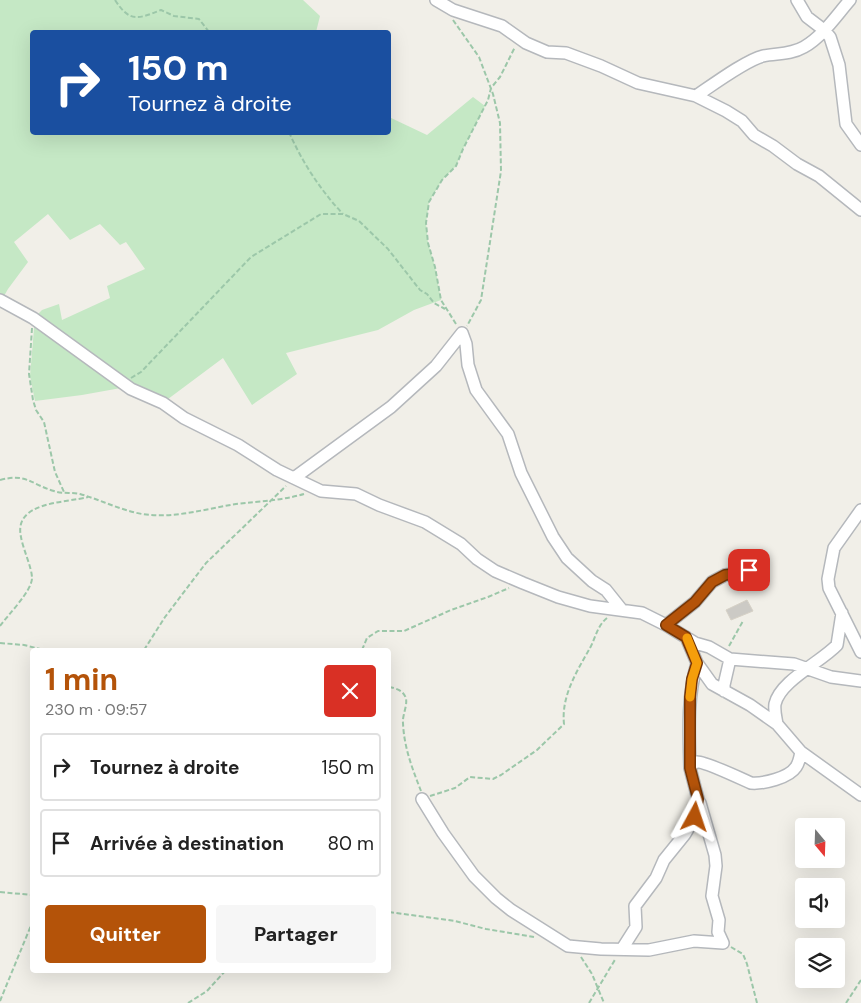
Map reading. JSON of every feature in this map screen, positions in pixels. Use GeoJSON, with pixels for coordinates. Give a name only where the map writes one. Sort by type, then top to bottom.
{"type":"FeatureCollection","features":[{"type":"Feature","properties":{"kind":"street"},"geometry":{"type":"LineString","coordinates":[[436,0],[453,10],[502,26],[526,43],[547,52],[566,53],[638,83],[696,96],[726,110],[742,121],[754,135],[773,146],[797,164],[819,176],[861,210]]}},
{"type":"Feature","properties":{"kind":"street"},"geometry":{"type":"LineString","coordinates":[[797,0],[807,17],[830,37],[839,66],[846,124],[861,145]]}},
{"type":"Feature","properties":{"kind":"street"},"geometry":{"type":"LineString","coordinates":[[696,96],[730,73],[762,56],[788,54],[802,48],[824,30],[850,0]]}},
{"type":"Feature","properties":{"kind":"street"},"geometry":{"type":"LineString","coordinates":[[0,300],[33,318],[123,383],[163,403],[184,418],[238,445],[277,470],[321,491],[356,494],[379,506],[425,522],[461,544],[477,559],[495,571],[558,597],[590,606],[642,613],[730,659],[794,664],[831,677],[861,681]]}},
{"type":"Feature","properties":{"kind":"street"},"geometry":{"type":"LineString","coordinates":[[294,478],[391,407],[436,366],[462,333]]}},
{"type":"Feature","properties":{"kind":"street"},"geometry":{"type":"LineString","coordinates":[[462,333],[466,344],[468,365],[476,390],[508,434],[527,486],[556,542],[567,558],[592,581],[606,590],[622,610]]}},
{"type":"Feature","properties":{"kind":"street"},"geometry":{"type":"LineString","coordinates":[[861,510],[834,548],[828,579],[829,588],[861,652]]}},
{"type":"Feature","properties":{"kind":"street"},"geometry":{"type":"LineString","coordinates":[[666,625],[695,602],[712,582],[725,575],[741,573],[757,564]]}},
{"type":"Feature","properties":{"kind":"street"},"geometry":{"type":"LineString","coordinates":[[777,724],[775,707],[779,696],[796,677],[807,670],[839,642],[842,612]]}},
{"type":"Feature","properties":{"kind":"street"},"geometry":{"type":"LineString","coordinates":[[686,637],[697,663],[712,684],[750,705],[777,724],[801,752],[832,773],[857,794],[861,795]]}},
{"type":"Feature","properties":{"kind":"street"},"geometry":{"type":"LineString","coordinates":[[724,691],[730,659]]}},
{"type":"Feature","properties":{"kind":"street"},"geometry":{"type":"LineString","coordinates":[[422,799],[474,876],[511,910],[568,946],[649,950],[694,942],[723,944],[718,932],[718,920],[712,896],[716,866],[715,855],[690,768],[690,697],[692,679],[697,663]]}},
{"type":"Feature","properties":{"kind":"street"},"geometry":{"type":"LineString","coordinates":[[690,768],[696,762],[701,762],[751,783],[762,783],[792,771],[796,767],[801,752]]}},
{"type":"Feature","properties":{"kind":"street"},"geometry":{"type":"LineString","coordinates":[[622,949],[636,927],[635,906],[656,878],[664,860],[685,834],[693,820],[698,799]]}},
{"type":"Feature","properties":{"kind":"path"},"geometry":{"type":"LineString","coordinates":[[115,0],[127,16],[139,19],[161,10],[174,16],[199,18],[208,30]]}},
{"type":"Feature","properties":{"kind":"path"},"geometry":{"type":"LineString","coordinates":[[452,19],[479,56],[491,88],[500,123],[501,172],[481,300],[462,333],[441,300],[428,243],[426,223],[429,202],[442,180],[456,166],[488,100],[491,88],[500,76],[519,38]]}},
{"type":"Feature","properties":{"kind":"path"},"geometry":{"type":"LineString","coordinates":[[290,135],[298,151],[328,198],[343,214],[359,221],[388,248],[420,290],[427,294],[434,303],[445,309]]}},
{"type":"Feature","properties":{"kind":"path"},"geometry":{"type":"LineString","coordinates":[[123,383],[141,372],[251,257],[321,214],[343,214]]}},
{"type":"Feature","properties":{"kind":"path"},"geometry":{"type":"LineString","coordinates":[[33,318],[29,374],[33,400],[36,410],[44,422],[55,472],[65,493]]}},
{"type":"Feature","properties":{"kind":"path"},"geometry":{"type":"LineString","coordinates":[[0,480],[13,477],[27,478],[48,489],[78,494],[143,514],[180,514],[247,503],[269,502],[321,491]]}},
{"type":"Feature","properties":{"kind":"path"},"geometry":{"type":"LineString","coordinates":[[145,648],[165,617],[206,563],[294,478]]}},
{"type":"Feature","properties":{"kind":"path"},"geometry":{"type":"LineString","coordinates":[[0,626],[29,588],[32,579],[20,535],[20,526],[23,520],[30,512],[39,507],[88,497]]}},
{"type":"Feature","properties":{"kind":"path"},"geometry":{"type":"LineString","coordinates":[[363,648],[367,638],[378,631],[404,632],[452,610],[488,598],[523,583]]}},
{"type":"Feature","properties":{"kind":"path"},"geometry":{"type":"LineString","coordinates":[[391,688],[400,690],[407,700],[403,721],[407,756],[421,790],[422,799],[455,788],[470,777],[493,779],[502,775],[537,750],[564,724],[564,707],[569,691],[598,628],[610,616],[622,610]]}},
{"type":"Feature","properties":{"kind":"path"},"geometry":{"type":"LineString","coordinates":[[730,659],[729,649],[731,640],[742,621]]}},
{"type":"Feature","properties":{"kind":"path"},"geometry":{"type":"LineString","coordinates":[[0,643],[36,648]]}},
{"type":"Feature","properties":{"kind":"path"},"geometry":{"type":"LineString","coordinates":[[0,892],[30,895]]}},
{"type":"Feature","properties":{"kind":"path"},"geometry":{"type":"LineString","coordinates":[[391,912],[455,921],[540,939]]}},
{"type":"Feature","properties":{"kind":"path"},"geometry":{"type":"LineString","coordinates":[[0,1001],[30,929]]}},
{"type":"Feature","properties":{"kind":"path"},"geometry":{"type":"LineString","coordinates":[[723,944],[743,954],[758,1003]]}},
{"type":"Feature","properties":{"kind":"path"},"geometry":{"type":"LineString","coordinates":[[568,946],[578,953],[586,964],[604,1003]]}},
{"type":"Feature","properties":{"kind":"path"},"geometry":{"type":"LineString","coordinates":[[589,1003],[622,949]]}},
{"type":"Feature","properties":{"kind":"path"},"geometry":{"type":"LineString","coordinates":[[188,1003],[207,991],[223,973]]}},
{"type":"Feature","properties":{"kind":"path"},"geometry":{"type":"LineString","coordinates":[[846,1003],[861,980]]}},
{"type":"Feature","properties":{"kind":"green space"},"geometry":{"type":"Polygon","coordinates":[[[0,0],[303,0],[320,16],[316,30],[30,30],[30,135],[391,135],[391,118],[427,135],[473,97],[485,106],[456,166],[442,180],[429,202],[426,223],[428,243],[441,300],[414,310],[378,330],[286,353],[297,374],[252,405],[223,358],[164,402],[132,386],[35,401],[30,376],[35,317],[42,310],[59,304],[62,320],[110,298],[107,286],[145,269],[126,242],[120,245],[100,224],[70,240],[48,214],[14,242],[28,262],[0,303],[0,0]]]}},
{"type":"Feature","properties":{"kind":"building"},"geometry":{"type":"Polygon","coordinates":[[[747,600],[753,611],[731,620],[726,610],[747,600]]]}},
{"type":"Feature","properties":{"kind":"slow traffic"},"geometry":{"type":"LineString","coordinates":[[687,638],[697,663],[692,679],[690,697]]}},
{"type":"Feature","properties":{"kind":"route"},"geometry":{"type":"LineString","coordinates":[[695,817],[698,799],[690,768],[690,697],[692,679],[697,663],[686,637],[666,625],[695,602],[712,582],[725,575],[749,570]]}}]}
